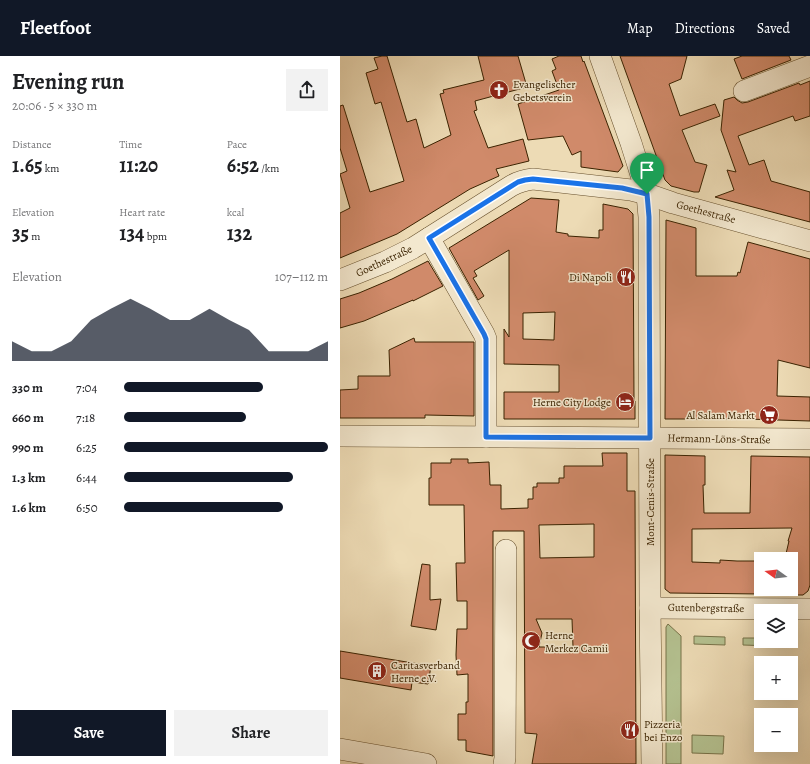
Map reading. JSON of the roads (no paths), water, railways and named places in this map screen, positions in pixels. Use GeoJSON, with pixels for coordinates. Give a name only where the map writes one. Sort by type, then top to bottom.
{"type":"FeatureCollection","features":[{"type":"Feature","properties":{"kind":"street","name":"Mont-Cenis-Straße"},"geometry":{"type":"LineString","coordinates":[[600,56],[631,143],[647,194],[649,217],[652,764]]}},
{"type":"Feature","properties":{"kind":"street"},"geometry":{"type":"LineString","coordinates":[[744,91],[810,66]]}},
{"type":"Feature","properties":{"kind":"street","name":"Goethestraße"},"geometry":{"type":"LineString","coordinates":[[340,280],[413,248],[511,186],[518,182],[533,179],[622,188],[810,241]]}},
{"type":"Feature","properties":{"kind":"street"},"geometry":{"type":"LineString","coordinates":[[429,238],[486,339],[486,437]]}},
{"type":"Feature","properties":{"kind":"street","name":"Hermann-Löns-Straße"},"geometry":{"type":"LineString","coordinates":[[340,436],[810,439]]}},
{"type":"Feature","properties":{"kind":"street"},"geometry":{"type":"LineString","coordinates":[[504,764],[506,550]]}},
{"type":"Feature","properties":{"kind":"street","name":"Gutenbergstraße"},"geometry":{"type":"LineString","coordinates":[[650,608],[810,609]]}},
{"type":"Feature","properties":{"kind":"street"},"geometry":{"type":"LineString","coordinates":[[340,749],[426,764]]}},
{"type":"Feature","properties":{"kind":"place","name":"Evangelischer Gebetsverein"},"geometry":{"type":"Point","coordinates":[499,90]}},
{"type":"Feature","properties":{"kind":"place","name":"Di Napoli"},"geometry":{"type":"Point","coordinates":[626,277]}},
{"type":"Feature","properties":{"kind":"place","name":"Herne City Lodge"},"geometry":{"type":"Point","coordinates":[625,402]}},
{"type":"Feature","properties":{"kind":"place","name":"Al Salam Markt"},"geometry":{"type":"Point","coordinates":[769,415]}},
{"type":"Feature","properties":{"kind":"place","name":"Herne Merkez Camii"},"geometry":{"type":"Point","coordinates":[531,641]}},
{"type":"Feature","properties":{"kind":"place","name":"Caritasverband Herne e.V."},"geometry":{"type":"Point","coordinates":[377,671]}},
{"type":"Feature","properties":{"kind":"place","name":"Pizzeria bei Enzo"},"geometry":{"type":"Point","coordinates":[630,730]}}]}
